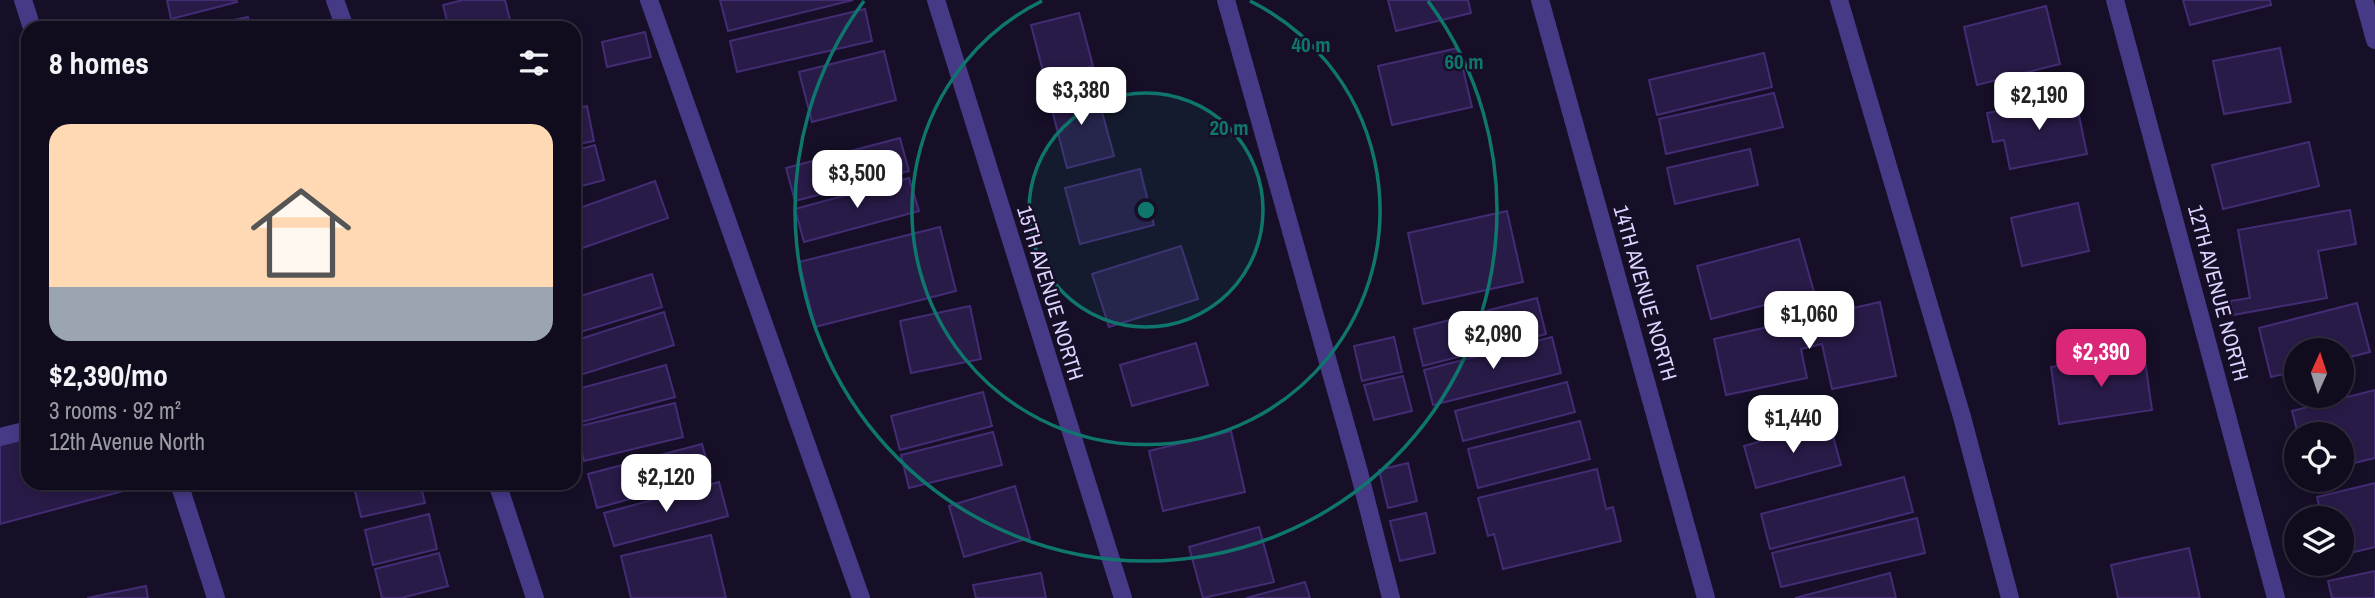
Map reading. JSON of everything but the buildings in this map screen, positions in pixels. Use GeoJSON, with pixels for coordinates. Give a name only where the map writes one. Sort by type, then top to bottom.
{"type":"FeatureCollection","features":[{"type":"Feature","properties":{"kind":"street"},"geometry":{"type":"LineString","coordinates":[[23,0],[30,21]]}},
{"type":"Feature","properties":{"kind":"street"},"geometry":{"type":"LineString","coordinates":[[335,0],[342,21]]}},
{"type":"Feature","properties":{"kind":"street"},"geometry":{"type":"LineString","coordinates":[[649,0],[861,598]]}},
{"type":"Feature","properties":{"kind":"street","name":"15TH AVENUE NORTH"},"geometry":{"type":"LineString","coordinates":[[936,0],[1123,598]]}},
{"type":"Feature","properties":{"kind":"street"},"geometry":{"type":"LineString","coordinates":[[1226,0],[1356,458],[1391,598]]}},
{"type":"Feature","properties":{"kind":"street","name":"14TH AVENUE NORTH"},"geometry":{"type":"LineString","coordinates":[[1540,0],[1706,598]]}},
{"type":"Feature","properties":{"kind":"street"},"geometry":{"type":"LineString","coordinates":[[1839,0],[1962,417],[2010,598]]}},
{"type":"Feature","properties":{"kind":"street","name":"12TH AVENUE NORTH"},"geometry":{"type":"LineString","coordinates":[[2115,0],[2276,598]]}},
{"type":"Feature","properties":{"kind":"street"},"geometry":{"type":"LineString","coordinates":[[2364,0],[2375,40]]}},
{"type":"Feature","properties":{"kind":"street"},"geometry":{"type":"LineString","coordinates":[[0,437],[21,431]]}},
{"type":"Feature","properties":{"kind":"street"},"geometry":{"type":"LineString","coordinates":[[181,490],[216,598]]}},
{"type":"Feature","properties":{"kind":"street"},"geometry":{"type":"LineString","coordinates":[[499,490],[535,598]]}}]}
